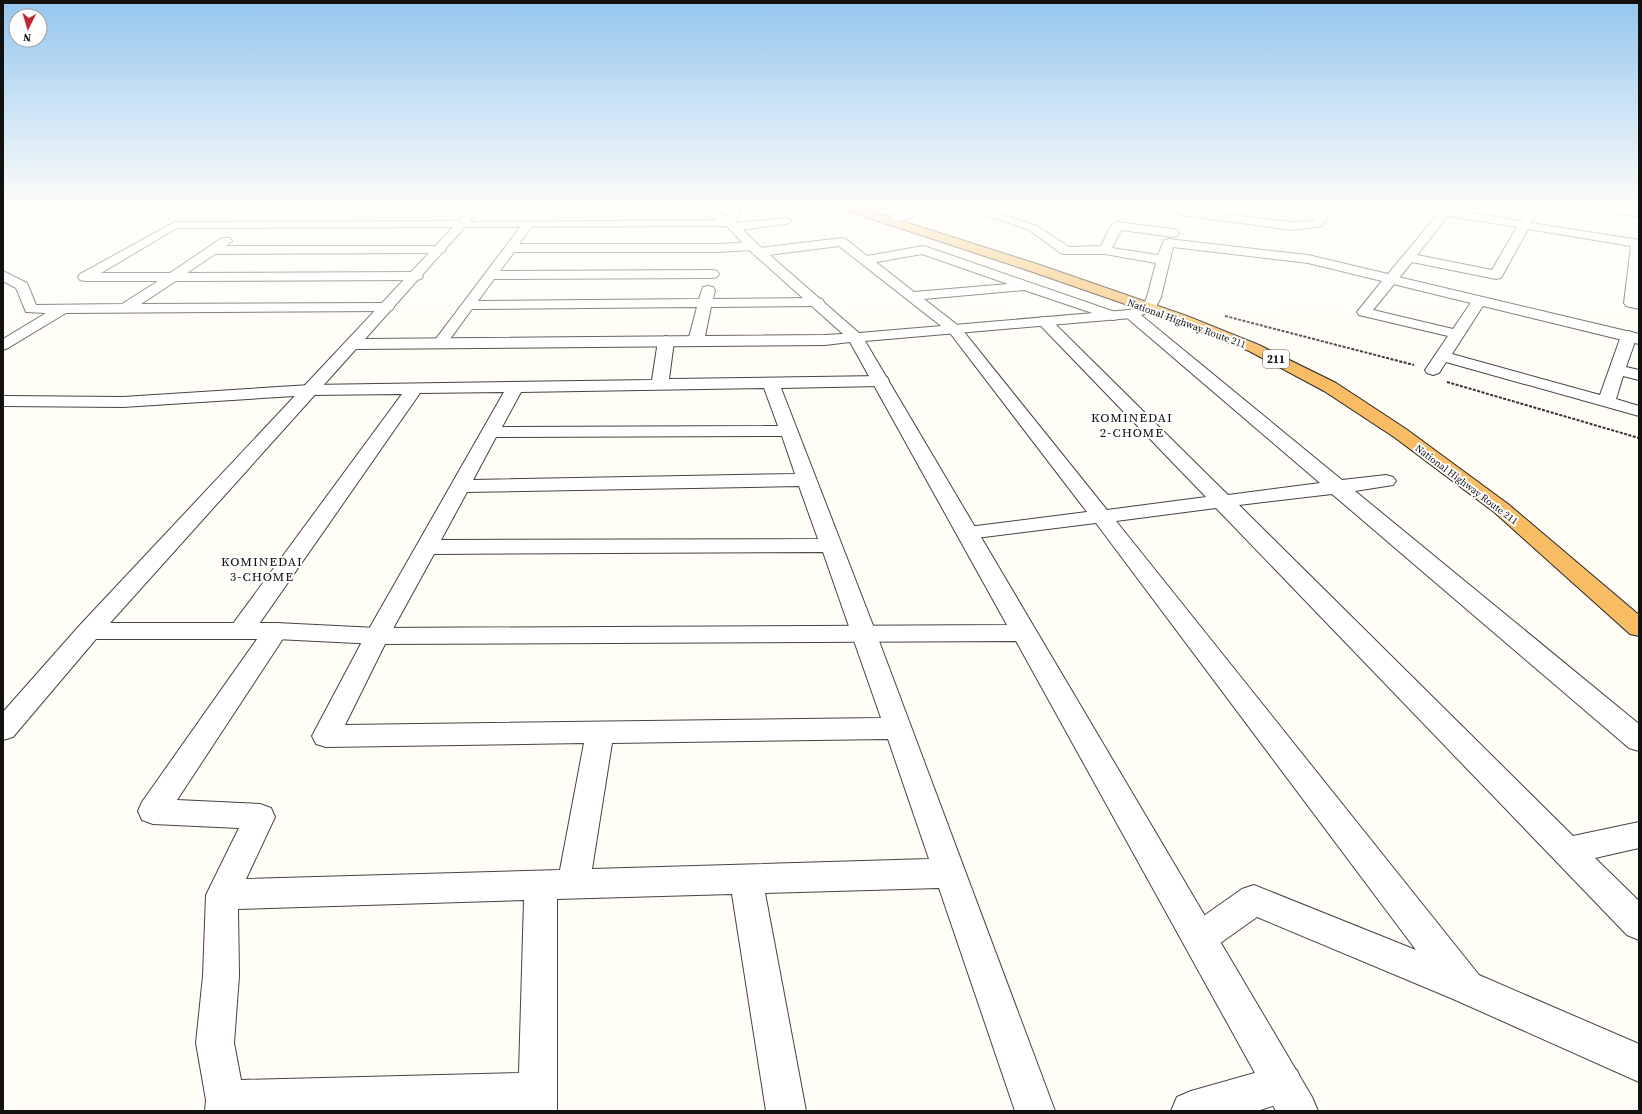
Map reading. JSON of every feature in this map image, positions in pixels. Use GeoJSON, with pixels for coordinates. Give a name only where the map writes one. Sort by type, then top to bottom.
{"type":"FeatureCollection","features":[{"type":"Feature","properties":{"kind":"highway","name":"National Highway Route 211"},"geometry":{"type":"LineString","coordinates":[[1013,260],[1035,268],[1131,313],[1182,319],[1254,348],[1330,387],[1400,433],[1501,508],[1639,628]]}},
{"type":"Feature","properties":{"kind":"street"},"geometry":{"type":"LineString","coordinates":[[115,260],[86,277],[416,276]]}},
{"type":"Feature","properties":{"kind":"street"},"geometry":{"type":"LineString","coordinates":[[126,308],[198,260]]}},
{"type":"Feature","properties":{"kind":"street"},"geometry":{"type":"LineString","coordinates":[[3,730],[89,631],[351,344],[430,260]]}},
{"type":"Feature","properties":{"kind":"street"},"geometry":{"type":"LineString","coordinates":[[440,342],[501,260]]}},
{"type":"Feature","properties":{"kind":"street"},"geometry":{"type":"LineString","coordinates":[[696,341],[715,260]]}},
{"type":"Feature","properties":{"kind":"street"},"geometry":{"type":"LineString","coordinates":[[768,260],[855,337],[1200,938],[1290,1098],[1191,1111]]}},
{"type":"Feature","properties":{"kind":"street"},"geometry":{"type":"LineString","coordinates":[[864,260],[954,330],[1102,517],[1466,987]]}},
{"type":"Feature","properties":{"kind":"street"},"geometry":{"type":"LineString","coordinates":[[952,260],[1026,286],[1131,313],[1639,740]]}},
{"type":"Feature","properties":{"kind":"street"},"geometry":{"type":"LineString","coordinates":[[351,344],[440,342],[825,340],[954,330],[1131,313],[1154,297],[1164,260]]}},
{"type":"Feature","properties":{"kind":"street"},"geometry":{"type":"LineString","coordinates":[[1312,260],[1634,337],[1618,370],[1606,402]]}},
{"type":"Feature","properties":{"kind":"street"},"geometry":{"type":"LineString","coordinates":[[1406,260],[1364,312],[1457,334]]}},
{"type":"Feature","properties":{"kind":"street"},"geometry":{"type":"LineString","coordinates":[[1423,260],[1496,275],[1504,260]]}},
{"type":"Feature","properties":{"kind":"street"},"geometry":{"type":"LineString","coordinates":[[1636,260],[1631,303],[1639,305]]}},
{"type":"Feature","properties":{"kind":"street"},"geometry":{"type":"LineString","coordinates":[[490,275],[712,274]]}},
{"type":"Feature","properties":{"kind":"street"},"geometry":{"type":"LineString","coordinates":[[3,275],[22,286],[31,309],[387,307]]}},
{"type":"Feature","properties":{"kind":"street"},"geometry":{"type":"LineString","coordinates":[[912,296],[1026,286]]}},
{"type":"Feature","properties":{"kind":"street"},"geometry":{"type":"LineString","coordinates":[[1433,370],[1479,301]]}},
{"type":"Feature","properties":{"kind":"street"},"geometry":{"type":"LineString","coordinates":[[468,305],[816,302]]}},
{"type":"Feature","properties":{"kind":"street"},"geometry":{"type":"LineString","coordinates":[[3,345],[64,309]]}},
{"type":"Feature","properties":{"kind":"street"},"geometry":{"type":"LineString","coordinates":[[1044,321],[1639,924]]}},
{"type":"Feature","properties":{"kind":"street"},"geometry":{"type":"LineString","coordinates":[[660,385],[666,341]]}},
{"type":"Feature","properties":{"kind":"street"},"geometry":{"type":"LineString","coordinates":[[1442,356],[1639,411]]}},
{"type":"Feature","properties":{"kind":"street"},"geometry":{"type":"LineString","coordinates":[[1618,370],[1639,375]]}},
{"type":"Feature","properties":{"kind":"street"},"geometry":{"type":"LineString","coordinates":[[3,400],[123,402],[310,390],[881,381]]}},
{"type":"Feature","properties":{"kind":"street"},"geometry":{"type":"LineString","coordinates":[[771,383],[864,633],[1035,1111]]}},
{"type":"Feature","properties":{"kind":"street"},"geometry":{"type":"LineString","coordinates":[[515,387],[377,636],[326,736],[898,728]]}},
{"type":"Feature","properties":{"kind":"street"},"geometry":{"type":"LineString","coordinates":[[241,631],[415,388]]}},
{"type":"Feature","properties":{"kind":"street"},"geometry":{"type":"LineString","coordinates":[[490,432],[789,431]]}},
{"type":"Feature","properties":{"kind":"street"},"geometry":{"type":"LineString","coordinates":[[460,486],[807,480]]}},
{"type":"Feature","properties":{"kind":"street"},"geometry":{"type":"LineString","coordinates":[[968,533],[1386,481]]}},
{"type":"Feature","properties":{"kind":"street"},"geometry":{"type":"LineString","coordinates":[[426,547],[831,545]]}},
{"type":"Feature","properties":{"kind":"street"},"geometry":{"type":"LineString","coordinates":[[89,631],[276,631],[377,636],[1025,633]]}},
{"type":"Feature","properties":{"kind":"street"},"geometry":{"type":"LineString","coordinates":[[276,631],[153,811],[260,816],[222,895],[220,976],[215,1043],[225,1105],[537,1101],[557,885],[600,732]]}},
{"type":"Feature","properties":{"kind":"street"},"geometry":{"type":"LineString","coordinates":[[1567,851],[1639,835]]}},
{"type":"Feature","properties":{"kind":"street"},"geometry":{"type":"LineString","coordinates":[[222,895],[950,873]]}},
{"type":"Feature","properties":{"kind":"street"},"geometry":{"type":"LineString","coordinates":[[746,879],[786,1111]]}},
{"type":"Feature","properties":{"kind":"street"},"geometry":{"type":"LineString","coordinates":[[1200,938],[1254,900],[1466,987],[1639,1063]]}},
{"type":"Feature","properties":{"kind":"path"},"geometry":{"type":"LineString","coordinates":[[1221,315],[1433,370],[1431,377],[1639,438]]}},
{"type":"Feature","properties":{"kind":"district","name":"KOMINEDAI 2-CHOME"},"geometry":{"type":"Point","coordinates":[1132,424]}},
{"type":"Feature","properties":{"kind":"district","name":"KOMINEDAI 3-CHOME"},"geometry":{"type":"Point","coordinates":[262,568]}}]}
